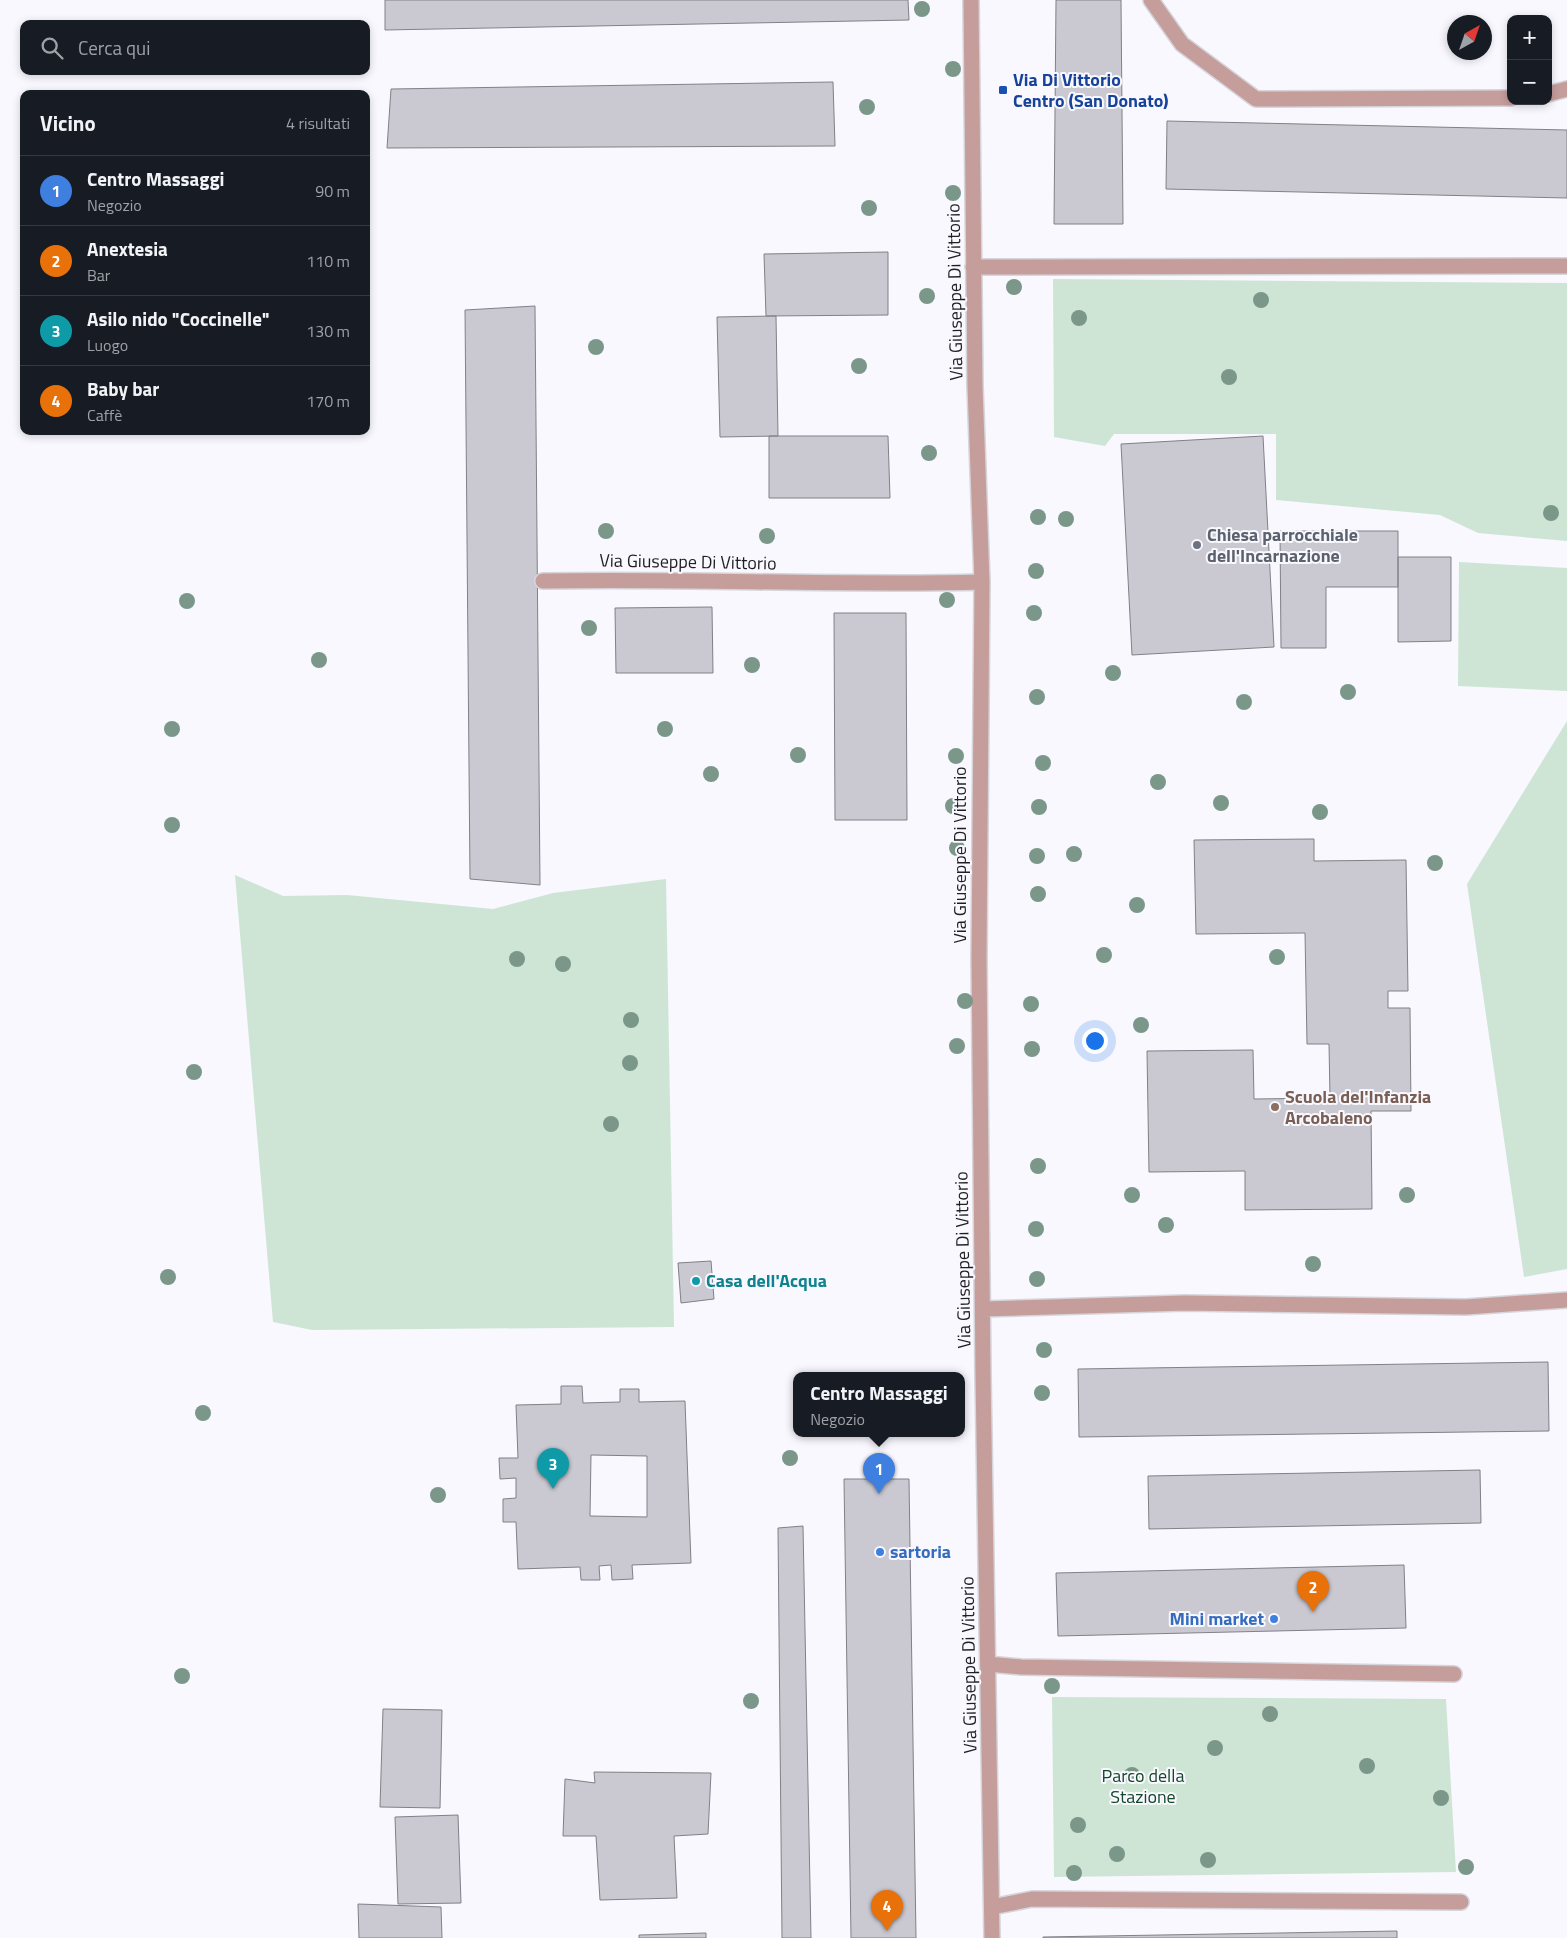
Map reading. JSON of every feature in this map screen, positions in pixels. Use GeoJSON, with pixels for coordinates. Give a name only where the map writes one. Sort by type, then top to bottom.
{"type":"FeatureCollection","features":[{"type":"Feature","properties":{"kind":"street","name":"Via Giuseppe Di Vittorio"},"geometry":{"type":"LineString","coordinates":[[971,0],[973,267],[982,582],[978,900],[983,1309],[982,1375],[992,1938]]}},
{"type":"Feature","properties":{"kind":"street"},"geometry":{"type":"LineString","coordinates":[[1151,0],[1182,44],[1256,99],[1507,98]]}},
{"type":"Feature","properties":{"kind":"street"},"geometry":{"type":"LineString","coordinates":[[1552,93],[1567,89]]}},
{"type":"Feature","properties":{"kind":"street"},"geometry":{"type":"LineString","coordinates":[[973,267],[1567,266]]}},
{"type":"Feature","properties":{"kind":"street","name":"Via Giuseppe Di Vittorio"},"geometry":{"type":"LineString","coordinates":[[543,581],[610,580],[918,584],[982,582]]}},
{"type":"Feature","properties":{"kind":"street"},"geometry":{"type":"LineString","coordinates":[[983,1309],[1185,1303],[1466,1307],[1567,1300]]}},
{"type":"Feature","properties":{"kind":"street"},"geometry":{"type":"LineString","coordinates":[[988,1664],[1022,1668],[1454,1674]]}},
{"type":"Feature","properties":{"kind":"street"},"geometry":{"type":"LineString","coordinates":[[992,1907],[1032,1899],[1461,1902]]}},
{"type":"Feature","properties":{"kind":"green space"},"geometry":{"type":"Polygon","coordinates":[[[1053,279],[1567,283],[1567,541],[1478,533],[1440,515],[1276,500],[1276,434],[1114,434],[1105,446],[1054,437],[1053,279]]]}},
{"type":"Feature","properties":{"kind":"green space"},"geometry":{"type":"Polygon","coordinates":[[[1459,562],[1567,568],[1567,691],[1458,686],[1459,562]]]}},
{"type":"Feature","properties":{"kind":"green space"},"geometry":{"type":"Polygon","coordinates":[[[1567,721],[1567,1269],[1524,1277],[1467,884],[1567,721]]]}},
{"type":"Feature","properties":{"kind":"green space"},"geometry":{"type":"Polygon","coordinates":[[[235,875],[283,896],[347,895],[493,909],[553,893],[666,879],[674,1327],[312,1330],[273,1322],[235,875]]]}},
{"type":"Feature","properties":{"kind":"green space","name":"Parco della Stazione"},"geometry":{"type":"Polygon","coordinates":[[[1052,1697],[1446,1699],[1456,1872],[1054,1877],[1052,1697]]]}},
{"type":"Feature","properties":{"kind":"building"},"geometry":{"type":"Polygon","coordinates":[[[385,0],[908,0],[909,20],[385,30],[385,0]]]}},
{"type":"Feature","properties":{"kind":"building"},"geometry":{"type":"Polygon","coordinates":[[[1056,0],[1121,0],[1123,224],[1054,224],[1056,0]]]}},
{"type":"Feature","properties":{"kind":"building"},"geometry":{"type":"Polygon","coordinates":[[[833,82],[835,146],[387,148],[391,89],[833,82]]]}},
{"type":"Feature","properties":{"kind":"building"},"geometry":{"type":"Polygon","coordinates":[[[1167,121],[1567,130],[1567,198],[1166,189],[1167,121]]]}},
{"type":"Feature","properties":{"kind":"building"},"geometry":{"type":"Polygon","coordinates":[[[888,252],[888,315],[766,316],[764,254],[888,252]]]}},
{"type":"Feature","properties":{"kind":"building"},"geometry":{"type":"Polygon","coordinates":[[[535,306],[540,885],[470,879],[465,310],[535,306]]]}},
{"type":"Feature","properties":{"kind":"building"},"geometry":{"type":"Polygon","coordinates":[[[776,316],[778,436],[720,437],[717,317],[776,316]]]}},
{"type":"Feature","properties":{"kind":"building"},"geometry":{"type":"Polygon","coordinates":[[[769,436],[888,436],[890,498],[769,498],[769,436]]]}},
{"type":"Feature","properties":{"kind":"building","name":"Chiesa parrocchiale dell'Incarnazione"},"geometry":{"type":"Polygon","coordinates":[[[1263,436],[1274,647],[1132,655],[1121,444],[1263,436]]]}},
{"type":"Feature","properties":{"kind":"building"},"geometry":{"type":"Polygon","coordinates":[[[1280,531],[1398,531],[1398,587],[1326,587],[1326,648],[1281,648],[1280,531]]]}},
{"type":"Feature","properties":{"kind":"building"},"geometry":{"type":"Polygon","coordinates":[[[1398,557],[1451,557],[1451,641],[1398,642],[1398,557]]]}},
{"type":"Feature","properties":{"kind":"building"},"geometry":{"type":"Polygon","coordinates":[[[712,607],[713,673],[616,673],[615,608],[712,607]]]}},
{"type":"Feature","properties":{"kind":"building"},"geometry":{"type":"Polygon","coordinates":[[[834,613],[906,613],[907,820],[835,820],[834,613]]]}},
{"type":"Feature","properties":{"kind":"building"},"geometry":{"type":"Polygon","coordinates":[[[1314,839],[1314,861],[1406,860],[1408,991],[1388,991],[1388,1008],[1410,1008],[1411,1111],[1371,1111],[1372,1209],[1245,1210],[1245,1171],[1149,1172],[1147,1051],[1253,1050],[1254,1099],[1330,1098],[1329,1044],[1307,1044],[1305,933],[1196,934],[1194,840],[1314,839]]]}},
{"type":"Feature","properties":{"kind":"building","name":"Casa dell'Acqua"},"geometry":{"type":"Polygon","coordinates":[[[711,1261],[714,1299],[681,1303],[678,1263],[711,1261]]]}},
{"type":"Feature","properties":{"kind":"building"},"geometry":{"type":"Polygon","coordinates":[[[1548,1362],[1549,1431],[1079,1437],[1078,1369],[1548,1362]]]}},
{"type":"Feature","properties":{"kind":"building"},"geometry":{"type":"Polygon","coordinates":[[[561,1386],[582,1386],[583,1403],[620,1402],[620,1389],[639,1389],[639,1402],[685,1401],[691,1563],[632,1565],[633,1579],[612,1580],[611,1565],[599,1566],[600,1580],[581,1580],[580,1567],[518,1569],[516,1522],[503,1522],[503,1499],[516,1498],[516,1478],[500,1479],[499,1458],[518,1458],[516,1405],[561,1404],[561,1386]],[[591,1455],[590,1516],[647,1517],[647,1456],[591,1455]]]}},
{"type":"Feature","properties":{"kind":"building"},"geometry":{"type":"Polygon","coordinates":[[[1480,1470],[1481,1523],[1149,1529],[1148,1476],[1480,1470]]]}},
{"type":"Feature","properties":{"kind":"building"},"geometry":{"type":"Polygon","coordinates":[[[844,1479],[909,1479],[916,1938],[851,1938],[844,1479]]]}},
{"type":"Feature","properties":{"kind":"building"},"geometry":{"type":"Polygon","coordinates":[[[803,1526],[811,1938],[782,1938],[778,1528],[803,1526]]]}},
{"type":"Feature","properties":{"kind":"building"},"geometry":{"type":"Polygon","coordinates":[[[1404,1565],[1406,1628],[1058,1636],[1056,1573],[1404,1565]]]}},
{"type":"Feature","properties":{"kind":"building"},"geometry":{"type":"Polygon","coordinates":[[[383,1709],[442,1710],[440,1808],[380,1807],[383,1709]]]}},
{"type":"Feature","properties":{"kind":"building"},"geometry":{"type":"Polygon","coordinates":[[[594,1772],[711,1773],[708,1834],[674,1836],[677,1898],[600,1900],[596,1836],[563,1836],[565,1779],[595,1783],[594,1772]]]}},
{"type":"Feature","properties":{"kind":"building"},"geometry":{"type":"Polygon","coordinates":[[[458,1815],[461,1903],[398,1904],[395,1817],[458,1815]]]}},
{"type":"Feature","properties":{"kind":"building"},"geometry":{"type":"Polygon","coordinates":[[[358,1904],[441,1907],[442,1938],[359,1938],[358,1904]]]}},
{"type":"Feature","properties":{"kind":"building"},"geometry":{"type":"Polygon","coordinates":[[[1397,1931],[1397,1938],[1043,1938],[1043,1937],[1397,1931]]]}},
{"type":"Feature","properties":{"kind":"building"},"geometry":{"type":"Polygon","coordinates":[[[706,1933],[706,1938],[639,1938],[639,1935],[706,1933]]]}},
{"type":"Feature","properties":{"kind":"place","name":"Via Di Vittorio Centro (San Donato)"},"geometry":{"type":"Point","coordinates":[1003,90]}},
{"type":"Feature","properties":{"kind":"place","name":"Chiesa parrocchiale dell'Incarnazione"},"geometry":{"type":"Point","coordinates":[1197,545]}},
{"type":"Feature","properties":{"kind":"place","name":"Scuola del'Infanzia Arcobaleno"},"geometry":{"type":"Point","coordinates":[1275,1107]}},
{"type":"Feature","properties":{"kind":"place","name":"Casa dell'Acqua"},"geometry":{"type":"Point","coordinates":[696,1281]}},
{"type":"Feature","properties":{"kind":"place","name":"Asilo nido \"Coccinelle\""},"geometry":{"type":"Point","coordinates":[553,1489]}},
{"type":"Feature","properties":{"kind":"place","name":"Centro Massaggi"},"geometry":{"type":"Point","coordinates":[879,1494]}},
{"type":"Feature","properties":{"kind":"place","name":"sartoria"},"geometry":{"type":"Point","coordinates":[880,1552]}},
{"type":"Feature","properties":{"kind":"place","name":"Anextesia"},"geometry":{"type":"Point","coordinates":[1313,1612]}},
{"type":"Feature","properties":{"kind":"place","name":"Mini market"},"geometry":{"type":"Point","coordinates":[1274,1619]}},
{"type":"Feature","properties":{"kind":"place","name":"Baby bar"},"geometry":{"type":"Point","coordinates":[887,1931]}}]}
